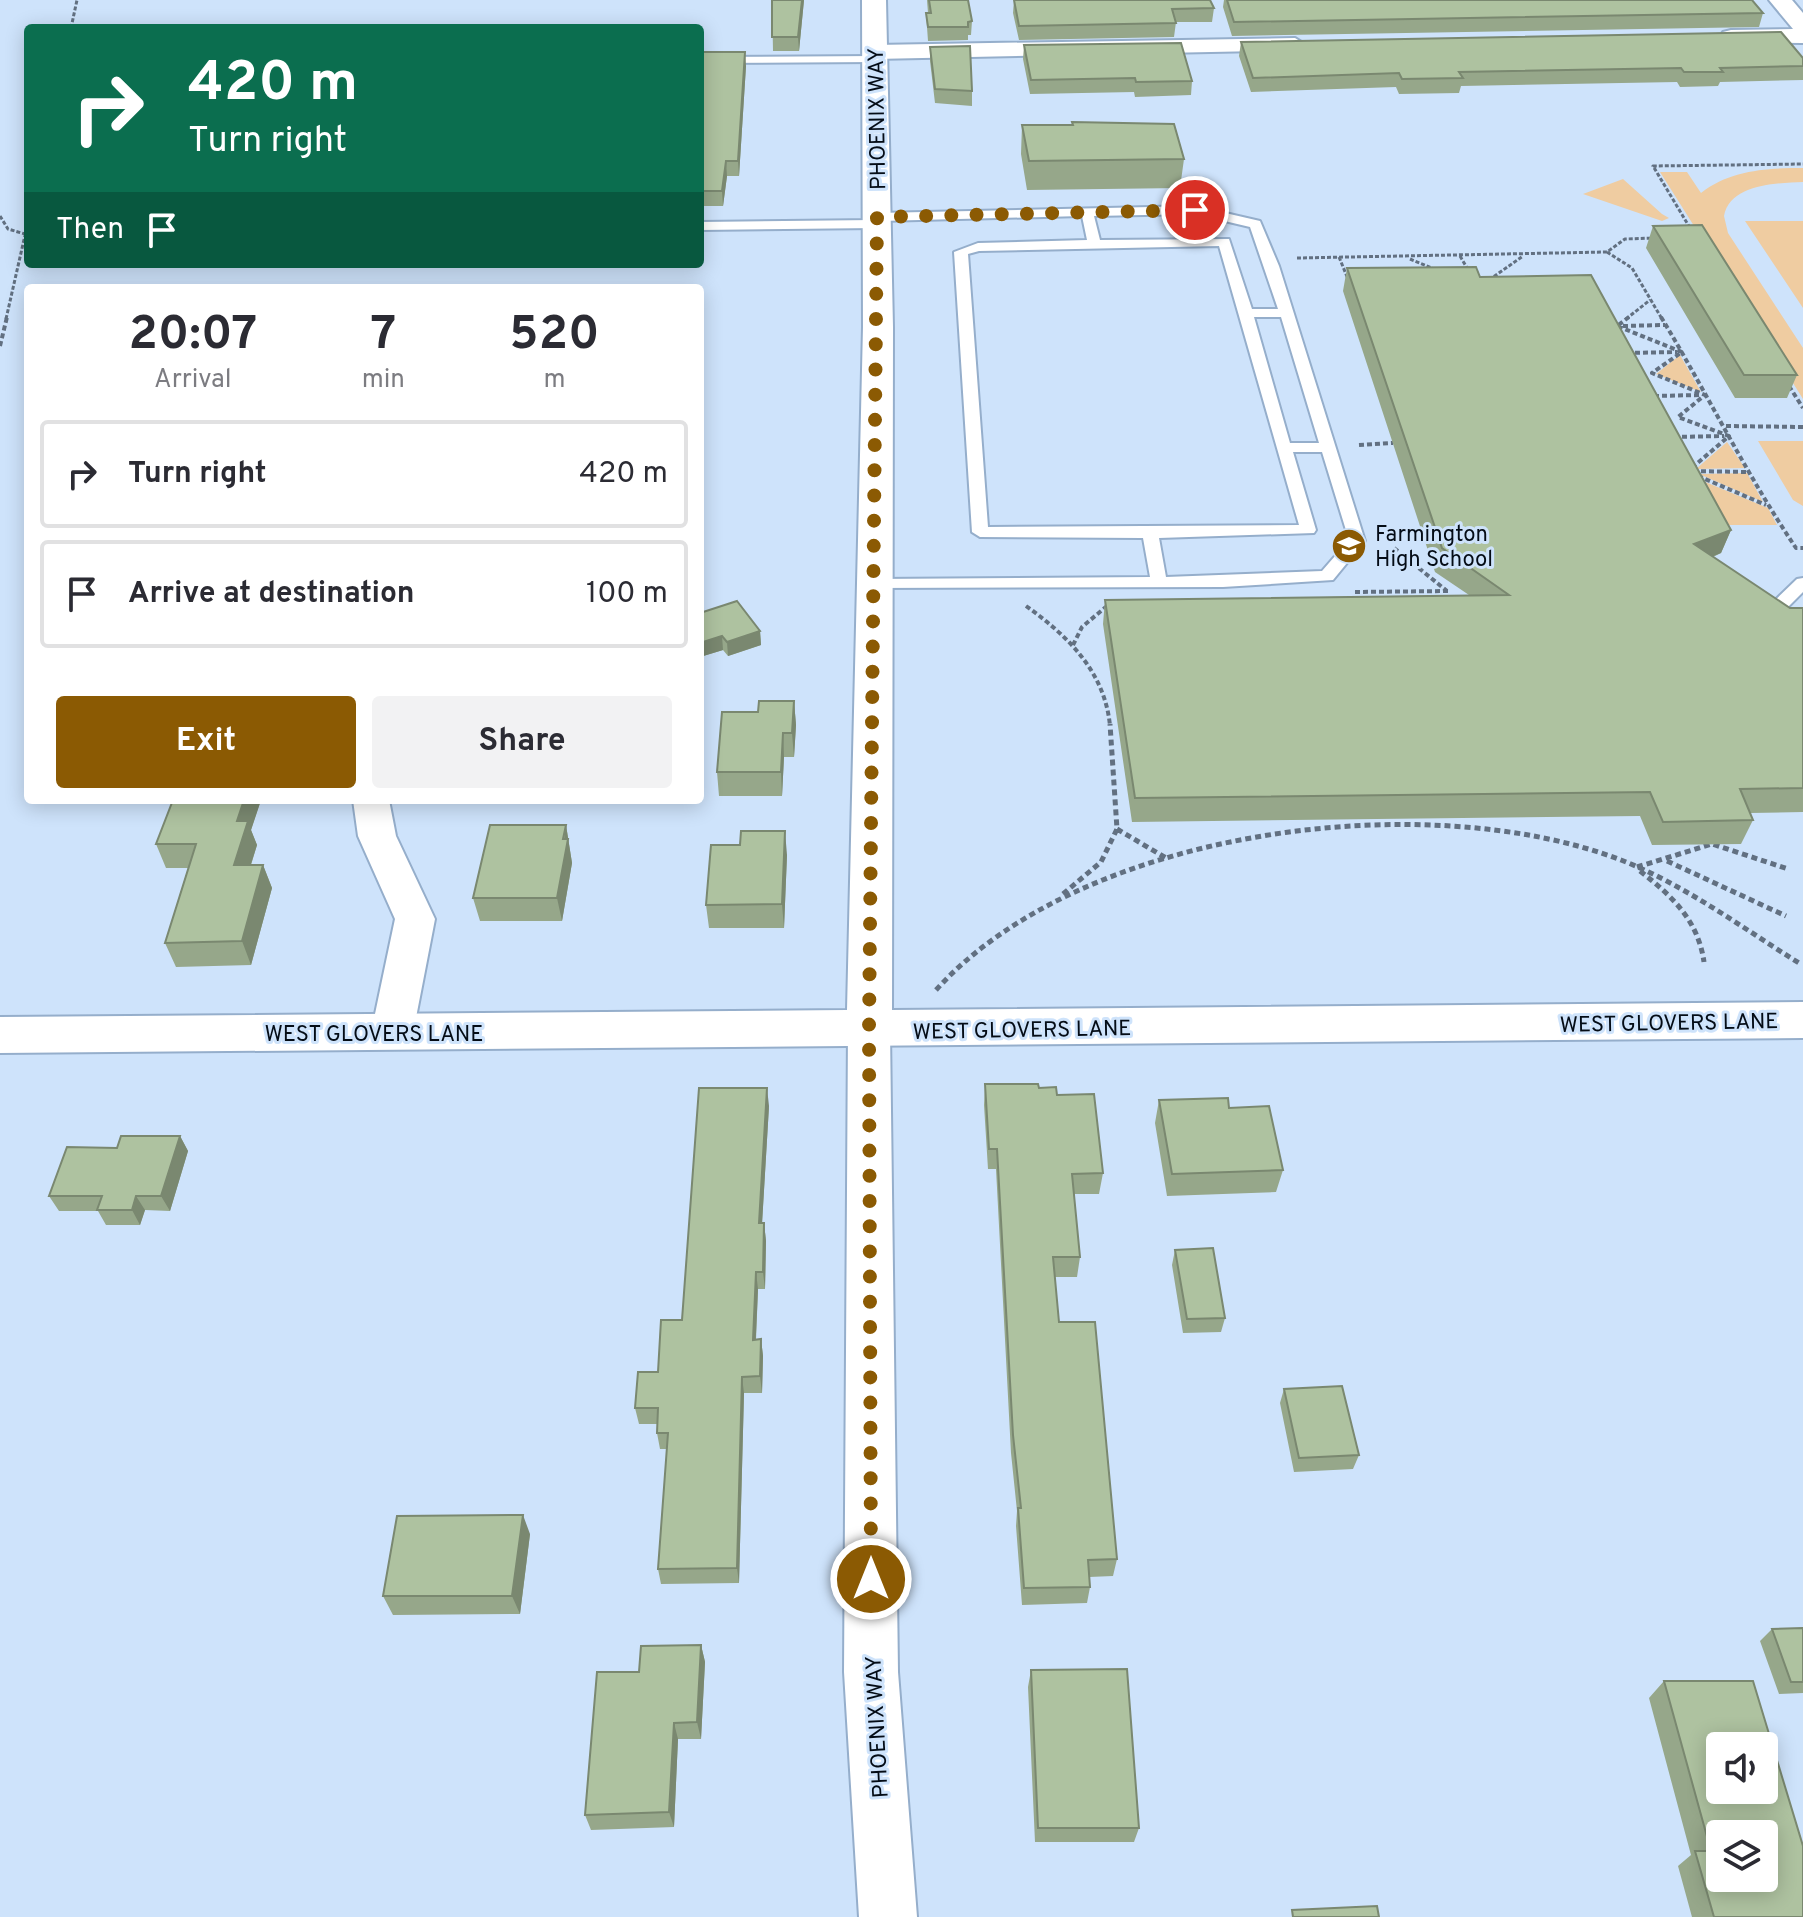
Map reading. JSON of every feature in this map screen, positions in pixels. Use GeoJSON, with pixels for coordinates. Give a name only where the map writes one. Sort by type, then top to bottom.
{"type":"FeatureCollection","features":[{"type":"Feature","properties":{"kind":"street","name":"PHOENIX WAY"},"geometry":{"type":"LineString","coordinates":[[874,0],[877,220],[869,1030],[871,1672],[888,1917]]}},
{"type":"Feature","properties":{"kind":"street"},"geometry":{"type":"LineString","coordinates":[[1780,0],[1803,27]]}},
{"type":"Feature","properties":{"kind":"street"},"geometry":{"type":"LineString","coordinates":[[1708,38],[1803,36]]}},
{"type":"Feature","properties":{"kind":"street"},"geometry":{"type":"LineString","coordinates":[[875,56],[1313,45]]}},
{"type":"Feature","properties":{"kind":"street"},"geometry":{"type":"LineString","coordinates":[[372,804],[377,836],[415,919],[392,1033]]}},
{"type":"Feature","properties":{"kind":"street","name":"WEST GLOVERS LANE"},"geometry":{"type":"LineString","coordinates":[[0,1035],[1803,1020]]}},
{"type":"Feature","properties":{"kind":"lane"},"geometry":{"type":"LineString","coordinates":[[704,60],[875,56]]}},
{"type":"Feature","properties":{"kind":"lane"},"geometry":{"type":"LineString","coordinates":[[704,226],[1195,210],[1255,224],[1287,313],[1357,541],[1327,576],[1159,582],[875,584]]}},
{"type":"Feature","properties":{"kind":"lane"},"geometry":{"type":"LineString","coordinates":[[1087,212],[1094,244]]}},
{"type":"Feature","properties":{"kind":"lane"},"geometry":{"type":"LineString","coordinates":[[1224,242],[1308,530],[980,532],[961,252],[978,247],[1094,244],[1224,242]]}},
{"type":"Feature","properties":{"kind":"lane"},"geometry":{"type":"LineString","coordinates":[[1246,313],[1287,313]]}},
{"type":"Feature","properties":{"kind":"lane"},"geometry":{"type":"LineString","coordinates":[[1284,448],[1328,447]]}},
{"type":"Feature","properties":{"kind":"lane"},"geometry":{"type":"LineString","coordinates":[[1150,533],[1159,582]]}},
{"type":"Feature","properties":{"kind":"lane"},"geometry":{"type":"LineString","coordinates":[[1775,610],[1803,583]]}},
{"type":"Feature","properties":{"kind":"path"},"geometry":{"type":"LineString","coordinates":[[72,24],[77,0]]}},
{"type":"Feature","properties":{"kind":"path"},"geometry":{"type":"LineString","coordinates":[[1696,237],[1653,166],[1803,164]]}},
{"type":"Feature","properties":{"kind":"path"},"geometry":{"type":"LineString","coordinates":[[0,216],[8,229],[24,234]]}},
{"type":"Feature","properties":{"kind":"path"},"geometry":{"type":"LineString","coordinates":[[1297,258],[1607,252],[1625,239],[1669,237]]}},
{"type":"Feature","properties":{"kind":"path"},"geometry":{"type":"LineString","coordinates":[[0,346],[24,238]]}},
{"type":"Feature","properties":{"kind":"path"},"geometry":{"type":"LineString","coordinates":[[1607,252],[1632,268],[1726,426],[1767,505],[1796,548],[1803,548]]}},
{"type":"Feature","properties":{"kind":"path"},"geometry":{"type":"LineString","coordinates":[[1478,288],[1524,255]]}},
{"type":"Feature","properties":{"kind":"path"},"geometry":{"type":"LineString","coordinates":[[1460,256],[1472,278]]}},
{"type":"Feature","properties":{"kind":"path"},"geometry":{"type":"LineString","coordinates":[[1339,257],[1352,289]]}},
{"type":"Feature","properties":{"kind":"path"},"geometry":{"type":"LineString","coordinates":[[1405,257],[1434,269]]}},
{"type":"Feature","properties":{"kind":"path"},"geometry":{"type":"LineString","coordinates":[[1617,326],[1650,300]]}},
{"type":"Feature","properties":{"kind":"path"},"geometry":{"type":"LineString","coordinates":[[1608,326],[1666,325]]}},
{"type":"Feature","properties":{"kind":"path"},"geometry":{"type":"LineString","coordinates":[[1617,326],[1682,352]]}},
{"type":"Feature","properties":{"kind":"path"},"geometry":{"type":"LineString","coordinates":[[1617,326],[1637,363]]}},
{"type":"Feature","properties":{"kind":"path"},"geometry":{"type":"LineString","coordinates":[[1622,353],[1682,352]]}},
{"type":"Feature","properties":{"kind":"path"},"geometry":{"type":"LineString","coordinates":[[1652,373],[1682,352]]}},
{"type":"Feature","properties":{"kind":"path"},"geometry":{"type":"LineString","coordinates":[[1643,373],[1652,373],[1705,395]]}},
{"type":"Feature","properties":{"kind":"path"},"geometry":{"type":"LineString","coordinates":[[1786,382],[1803,408]]}},
{"type":"Feature","properties":{"kind":"path"},"geometry":{"type":"LineString","coordinates":[[1648,385],[1660,407]]}},
{"type":"Feature","properties":{"kind":"path"},"geometry":{"type":"LineString","coordinates":[[1646,396],[1705,395]]}},
{"type":"Feature","properties":{"kind":"path"},"geometry":{"type":"LineString","coordinates":[[1678,417],[1705,395]]}},
{"type":"Feature","properties":{"kind":"path"},"geometry":{"type":"LineString","coordinates":[[1666,417],[1678,417],[1729,436]]}},
{"type":"Feature","properties":{"kind":"path"},"geometry":{"type":"LineString","coordinates":[[1726,426],[1803,427]]}},
{"type":"Feature","properties":{"kind":"path"},"geometry":{"type":"LineString","coordinates":[[1671,427],[1681,447]]}},
{"type":"Feature","properties":{"kind":"path"},"geometry":{"type":"LineString","coordinates":[[1665,437],[1729,436]]}},
{"type":"Feature","properties":{"kind":"path"},"geometry":{"type":"LineString","coordinates":[[1694,471],[1729,436]]}},
{"type":"Feature","properties":{"kind":"path"},"geometry":{"type":"LineString","coordinates":[[1359,445],[1393,443]]}},
{"type":"Feature","properties":{"kind":"path"},"geometry":{"type":"LineString","coordinates":[[1687,457],[1704,489]]}},
{"type":"Feature","properties":{"kind":"path"},"geometry":{"type":"LineString","coordinates":[[1684,471],[1748,472]]}},
{"type":"Feature","properties":{"kind":"path"},"geometry":{"type":"LineString","coordinates":[[1694,471],[1767,505]]}},
{"type":"Feature","properties":{"kind":"path"},"geometry":{"type":"LineString","coordinates":[[1394,548],[1456,601]]}},
{"type":"Feature","properties":{"kind":"path"},"geometry":{"type":"LineString","coordinates":[[1355,592],[1446,591]]}},
{"type":"Feature","properties":{"kind":"path"},"geometry":{"type":"LineString","coordinates":[[936,990],[956,966],[1059,897],[1101,862],[1117,829],[1114,757],[1101,683],[1053,625],[1025,606],[1014,603]]}},
{"type":"Feature","properties":{"kind":"path"},"geometry":{"type":"LineString","coordinates":[[1073,646],[1076,634],[1088,618],[1111,604]]}},
{"type":"Feature","properties":{"kind":"path"},"geometry":{"type":"LineString","coordinates":[[1059,897],[1166,858],[1295,831],[1417,826],[1524,835],[1596,852],[1658,876],[1799,963]]}},
{"type":"Feature","properties":{"kind":"path"},"geometry":{"type":"LineString","coordinates":[[1117,829],[1166,858]]}},
{"type":"Feature","properties":{"kind":"path"},"geometry":{"type":"LineString","coordinates":[[1636,868],[1712,844],[1788,869]]}},
{"type":"Feature","properties":{"kind":"path"},"geometry":{"type":"LineString","coordinates":[[1665,860],[1723,884],[1786,916]]}},
{"type":"Feature","properties":{"kind":"path"},"geometry":{"type":"LineString","coordinates":[[1636,868],[1676,900],[1692,920],[1703,945],[1704,962]]}},
{"type":"Feature","properties":{"kind":"shaded area"},"geometry":{"type":"Polygon","coordinates":[[[1803,168],[1803,182],[1768,185],[1745,191],[1728,205],[1724,216],[1728,233],[1803,348],[1803,399],[1660,172],[1687,172],[1701,193],[1737,175],[1803,168]]]}},
{"type":"Feature","properties":{"kind":"shaded area"},"geometry":{"type":"Polygon","coordinates":[[[1623,179],[1669,218],[1662,221],[1583,194],[1623,179]]]}},
{"type":"Feature","properties":{"kind":"shaded area"},"geometry":{"type":"Polygon","coordinates":[[[1745,221],[1803,221],[1803,308],[1745,221]]]}},
{"type":"Feature","properties":{"kind":"shaded area"},"geometry":{"type":"Polygon","coordinates":[[[1680,355],[1701,392],[1656,374],[1680,355]]]}},
{"type":"Feature","properties":{"kind":"shaded area"},"geometry":{"type":"Polygon","coordinates":[[[1758,441],[1803,441],[1803,506],[1793,500],[1758,441]]]}},
{"type":"Feature","properties":{"kind":"shaded area"},"geometry":{"type":"Polygon","coordinates":[[[1727,442],[1745,468],[1696,469],[1727,442]]]}},
{"type":"Feature","properties":{"kind":"shaded area"},"geometry":{"type":"Polygon","coordinates":[[[1747,473],[1763,502],[1699,474],[1747,473]]]}},
{"type":"Feature","properties":{"kind":"shaded area"},"geometry":{"type":"Polygon","coordinates":[[[1703,481],[1768,508],[1777,525],[1727,525],[1703,481]]]}},
{"type":"Feature","properties":{"kind":"building"},"geometry":{"type":"Polygon","coordinates":[[[772,0],[802,0],[798,37],[772,37],[772,0]]]}},
{"type":"Feature","properties":{"kind":"building"},"geometry":{"type":"Polygon","coordinates":[[[929,0],[968,0],[972,21],[968,22],[968,27],[928,27],[926,13],[931,13],[929,0]]]}},
{"type":"Feature","properties":{"kind":"building"},"geometry":{"type":"Polygon","coordinates":[[[1014,0],[1210,0],[1214,8],[1172,9],[1176,23],[1019,26],[1014,0]]]}},
{"type":"Feature","properties":{"kind":"building"},"geometry":{"type":"Polygon","coordinates":[[[1227,0],[1752,0],[1763,13],[1234,22],[1227,0]]]}},
{"type":"Feature","properties":{"kind":"building"},"geometry":{"type":"Polygon","coordinates":[[[1781,32],[1803,58],[1803,66],[1720,68],[1723,72],[1684,72],[1681,68],[1459,72],[1463,78],[1402,79],[1399,73],[1253,78],[1241,42],[1781,32]]]}},
{"type":"Feature","properties":{"kind":"building"},"geometry":{"type":"Polygon","coordinates":[[[1181,43],[1192,81],[1136,82],[1135,78],[1031,80],[1024,45],[1181,43]]]}},
{"type":"Feature","properties":{"kind":"building"},"geometry":{"type":"Polygon","coordinates":[[[970,46],[972,91],[935,89],[930,47],[970,46]]]}},
{"type":"Feature","properties":{"kind":"building"},"geometry":{"type":"Polygon","coordinates":[[[704,52],[745,52],[738,161],[726,161],[722,191],[704,191],[704,52]]]}},
{"type":"Feature","properties":{"kind":"building"},"geometry":{"type":"Polygon","coordinates":[[[1072,122],[1174,124],[1184,159],[1029,161],[1022,125],[1073,125],[1072,122]]]}},
{"type":"Feature","properties":{"kind":"building"},"geometry":{"type":"Polygon","coordinates":[[[1702,225],[1797,375],[1744,375],[1653,226],[1702,225]]]}},
{"type":"Feature","properties":{"kind":"building"},"geometry":{"type":"Polygon","coordinates":[[[1476,267],[1480,277],[1591,275],[1731,530],[1694,544],[1790,608],[1803,608],[1803,788],[1740,789],[1753,820],[1663,822],[1650,792],[1135,798],[1105,600],[1509,595],[1442,548],[1347,268],[1476,267]]]}},
{"type":"Feature","properties":{"kind":"building"},"geometry":{"type":"Polygon","coordinates":[[[737,601],[760,631],[727,642],[722,636],[704,642],[704,612],[737,601]]]}},
{"type":"Feature","properties":{"kind":"building"},"geometry":{"type":"Polygon","coordinates":[[[759,701],[794,701],[792,733],[783,733],[781,772],[717,772],[722,712],[758,712],[759,701]]]}},
{"type":"Feature","properties":{"kind":"building"},"geometry":{"type":"Polygon","coordinates":[[[171,804],[243,804],[237,821],[248,821],[234,865],[263,865],[242,941],[165,943],[196,844],[156,844],[171,804]]]}},
{"type":"Feature","properties":{"kind":"building"},"geometry":{"type":"Polygon","coordinates":[[[490,825],[566,825],[563,839],[568,839],[557,898],[473,898],[490,825]]]}},
{"type":"Feature","properties":{"kind":"building"},"geometry":{"type":"Polygon","coordinates":[[[741,831],[785,831],[782,904],[706,905],[711,845],[740,845],[741,831]]]}},
{"type":"Feature","properties":{"kind":"building"},"geometry":{"type":"Polygon","coordinates":[[[985,1084],[1038,1084],[1039,1088],[1056,1087],[1057,1095],[1094,1094],[1103,1173],[1072,1174],[1080,1257],[1053,1257],[1059,1322],[1095,1322],[1117,1559],[1088,1560],[1090,1587],[1024,1588],[997,1149],[989,1149],[985,1084]]]}},
{"type":"Feature","properties":{"kind":"building"},"geometry":{"type":"Polygon","coordinates":[[[699,1088],[767,1088],[759,1223],[764,1223],[763,1272],[756,1272],[753,1340],[761,1339],[760,1376],[742,1377],[737,1568],[658,1569],[668,1433],[657,1433],[658,1408],[635,1408],[638,1372],[658,1372],[661,1320],[682,1320],[699,1088]]]}},
{"type":"Feature","properties":{"kind":"building"},"geometry":{"type":"Polygon","coordinates":[[[1228,1098],[1229,1108],[1269,1106],[1283,1170],[1172,1174],[1159,1100],[1228,1098]]]}},
{"type":"Feature","properties":{"kind":"building"},"geometry":{"type":"Polygon","coordinates":[[[121,1136],[180,1136],[161,1196],[136,1196],[132,1210],[97,1210],[102,1196],[49,1196],[67,1147],[117,1148],[121,1136]]]}},
{"type":"Feature","properties":{"kind":"building"},"geometry":{"type":"Polygon","coordinates":[[[1213,1248],[1225,1318],[1187,1319],[1175,1250],[1213,1248]]]}},
{"type":"Feature","properties":{"kind":"building"},"geometry":{"type":"Polygon","coordinates":[[[1342,1386],[1359,1455],[1299,1458],[1284,1389],[1342,1386]]]}},
{"type":"Feature","properties":{"kind":"building"},"geometry":{"type":"Polygon","coordinates":[[[523,1515],[512,1596],[383,1596],[397,1516],[523,1515]]]}},
{"type":"Feature","properties":{"kind":"building"},"geometry":{"type":"Polygon","coordinates":[[[1803,1628],[1803,1682],[1791,1682],[1772,1629],[1803,1628]]]}},
{"type":"Feature","properties":{"kind":"building"},"geometry":{"type":"Polygon","coordinates":[[[701,1645],[697,1722],[674,1723],[669,1812],[585,1815],[597,1672],[639,1672],[641,1646],[701,1645]]]}},
{"type":"Feature","properties":{"kind":"building"},"geometry":{"type":"Polygon","coordinates":[[[1127,1669],[1139,1828],[1038,1828],[1031,1670],[1127,1669]]]}},
{"type":"Feature","properties":{"kind":"building"},"geometry":{"type":"Polygon","coordinates":[[[1664,1681],[1753,1681],[1768,1732],[1706,1732],[1706,1804],[1778,1804],[1778,1764],[1803,1846],[1803,1917],[1714,1917],[1707,1892],[1778,1892],[1778,1820],[1706,1820],[1706,1833],[1664,1681]]]}},
{"type":"Feature","properties":{"kind":"building"},"geometry":{"type":"Polygon","coordinates":[[[1695,1851],[1706,1851],[1706,1889],[1695,1851]]]}},
{"type":"Feature","properties":{"kind":"building"},"geometry":{"type":"Polygon","coordinates":[[[1377,1906],[1379,1917],[1293,1917],[1292,1910],[1377,1906]]]}},
{"type":"Feature","properties":{"kind":"place","name":"Farmington High School"},"geometry":{"type":"Point","coordinates":[1349,546]}},
{"type":"Feature","properties":{"kind":"route"},"geometry":{"type":"LineString","coordinates":[[871,1579],[869,1030],[877,217],[1195,210]]}}]}
